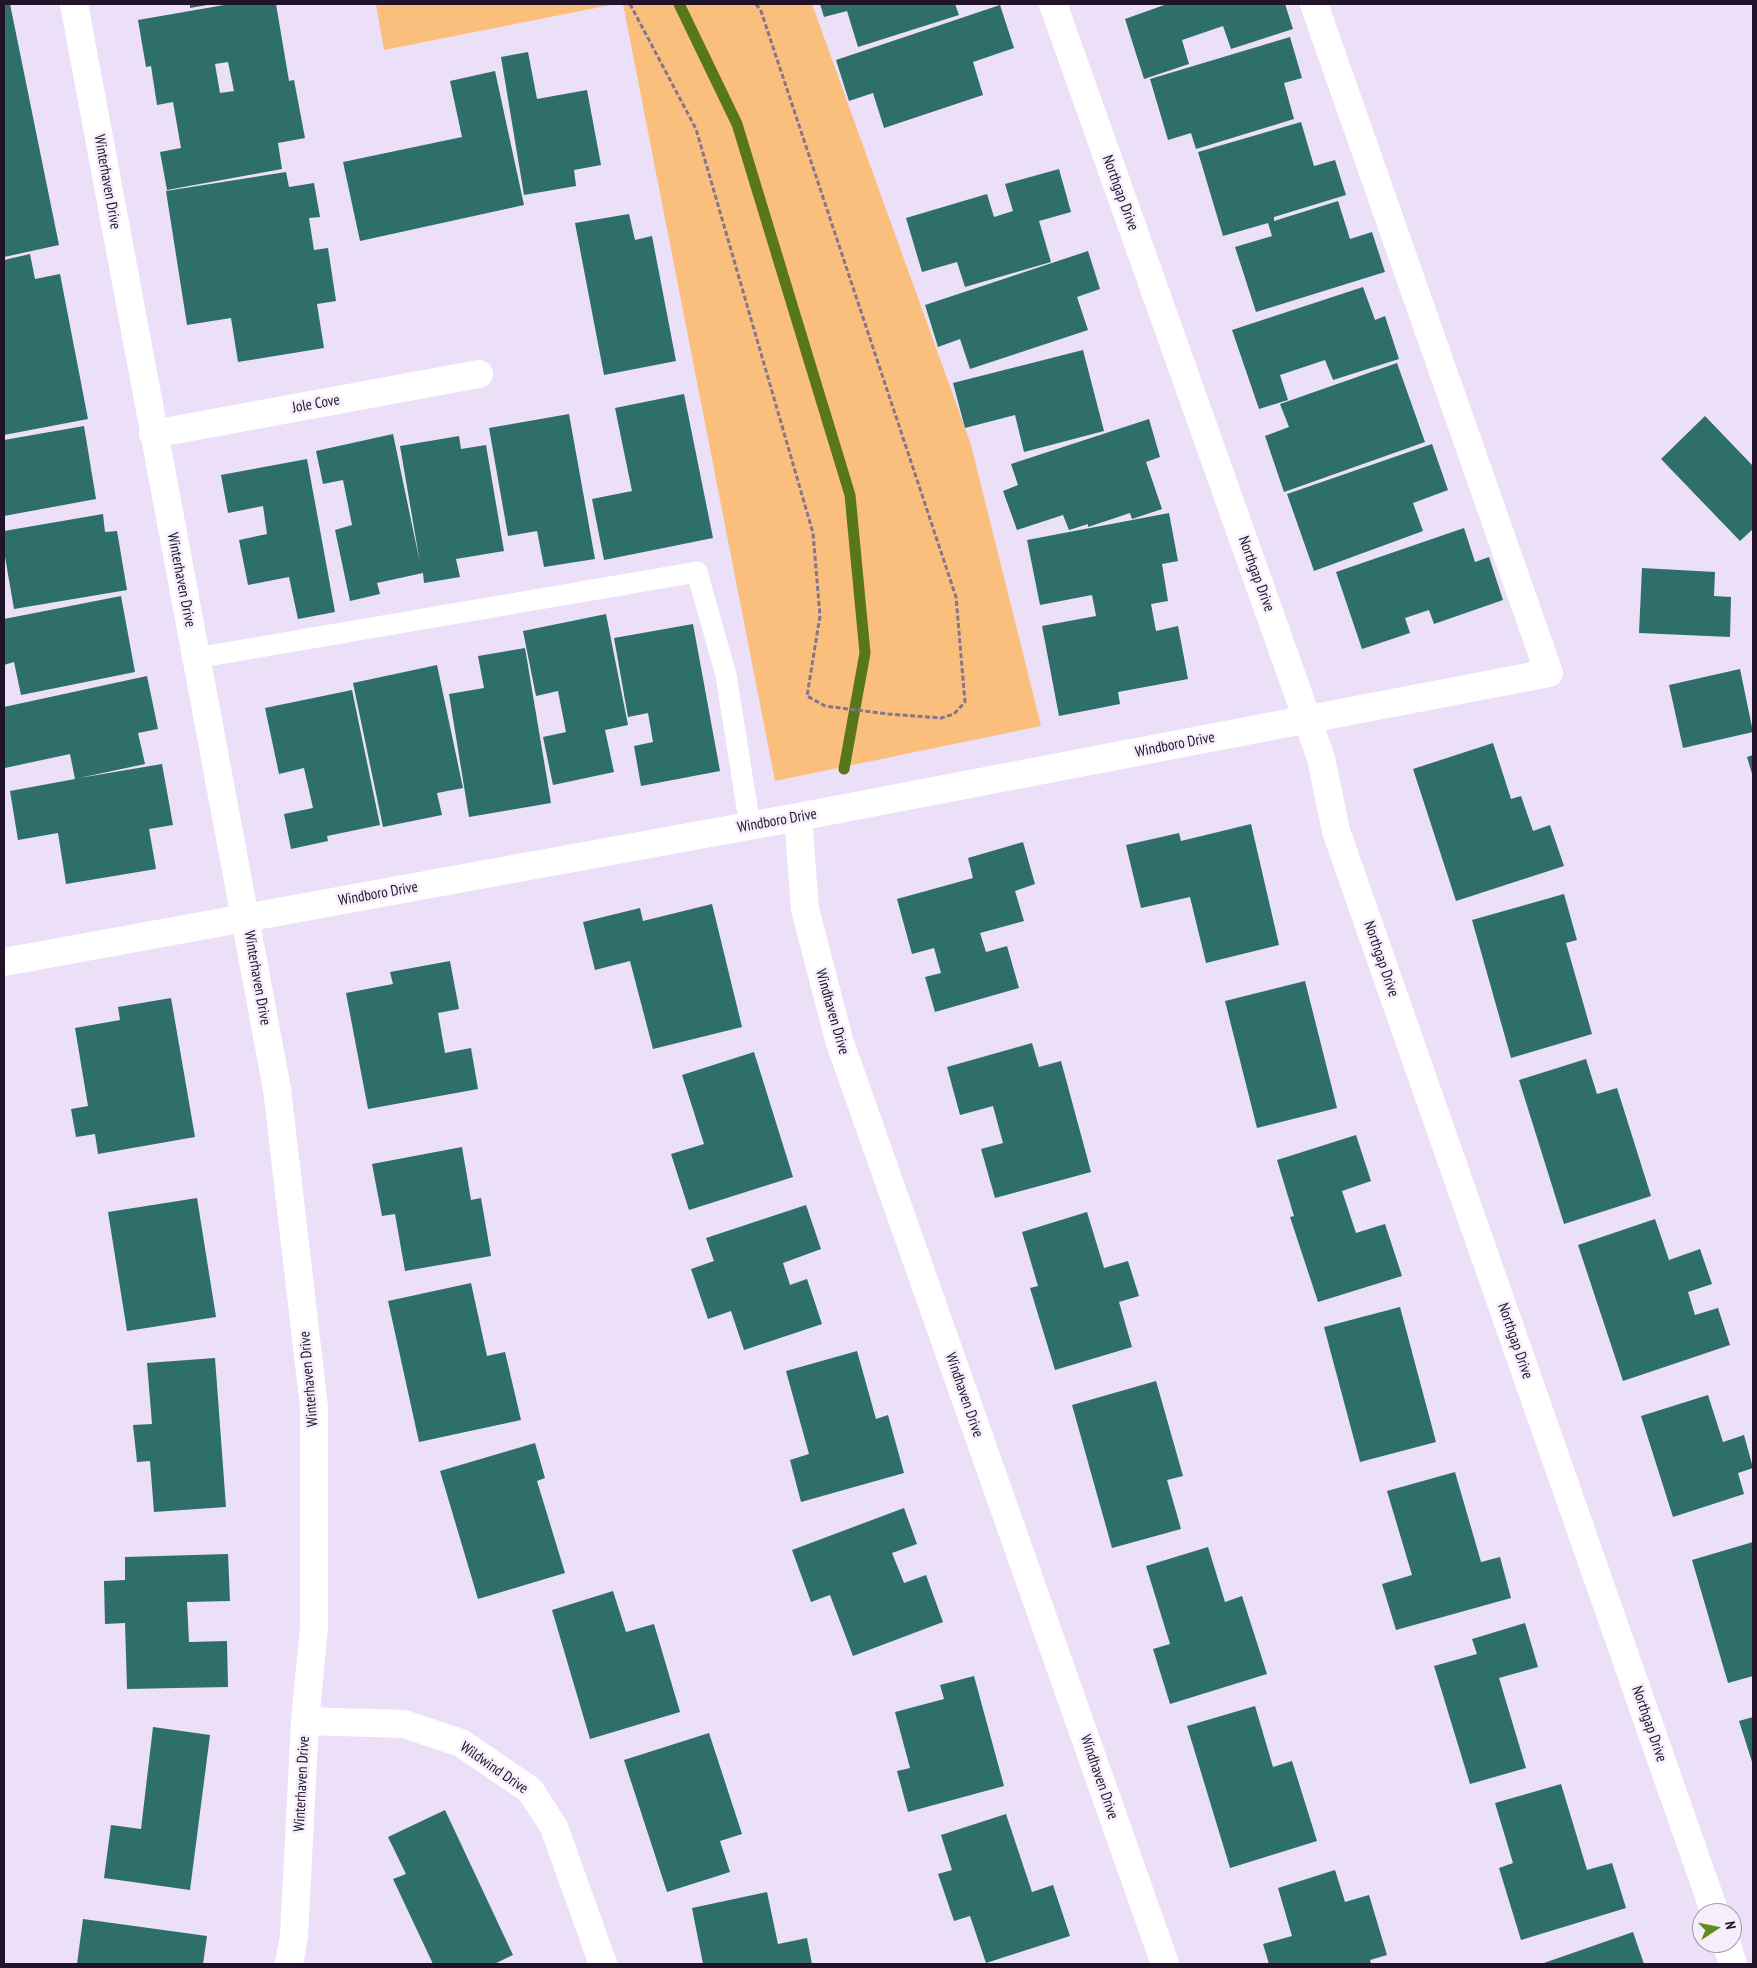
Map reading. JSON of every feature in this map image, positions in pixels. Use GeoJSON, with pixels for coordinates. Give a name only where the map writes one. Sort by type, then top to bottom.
{"type":"FeatureCollection","features":[{"type":"Feature","properties":{"kind":"street","name":"Winterhaven Drive"},"geometry":{"type":"LineString","coordinates":[[74,4],[277,1089],[314,1407],[314,1628],[305,1721],[294,1936],[290,1964]]}},
{"type":"Feature","properties":{"kind":"street","name":"Northgap Drive"},"geometry":{"type":"LineString","coordinates":[[1053,4],[1307,719],[1320,758],[1336,832],[1711,1903]]}},
{"type":"Feature","properties":{"kind":"street","name":"Windboro Drive"},"geometry":{"type":"LineString","coordinates":[[4,962],[750,826],[1548,673],[1314,4]]}},
{"type":"Feature","properties":{"kind":"street","name":"Jole Cove"},"geometry":{"type":"LineString","coordinates":[[153,434],[479,374]]}},
{"type":"Feature","properties":{"kind":"street","name":"Windhaven Drive"},"geometry":{"type":"LineString","coordinates":[[798,817],[805,909],[838,1040],[1165,1964]]}},
{"type":"Feature","properties":{"kind":"street","name":"Wildwind Drive"},"geometry":{"type":"LineString","coordinates":[[305,1721],[404,1724],[461,1743],[530,1790],[554,1827],[603,1964]]}},
{"type":"Feature","properties":{"kind":"lane"},"geometry":{"type":"LineString","coordinates":[[196,658],[697,572],[726,675],[750,826]]}},
{"type":"Feature","properties":{"kind":"path"},"geometry":{"type":"LineString","coordinates":[[630,4],[696,129],[812,533],[820,616],[807,696],[825,706],[941,718],[954,714],[965,702],[956,597],[761,10],[756,4]]}},
{"type":"Feature","properties":{"kind":"shaded area"},"geometry":{"type":"Polygon","coordinates":[[[376,4],[616,4],[384,50],[376,4]]]}},
{"type":"Feature","properties":{"kind":"shaded area"},"geometry":{"type":"Polygon","coordinates":[[[623,4],[812,4],[971,445],[1041,726],[775,781],[623,4]]]}},
{"type":"Feature","properties":{"kind":"building"},"geometry":{"type":"Polygon","coordinates":[[[4,4],[10,4],[59,245],[4,257],[4,4]]]}},
{"type":"Feature","properties":{"kind":"building"},"geometry":{"type":"Polygon","coordinates":[[[190,4],[207,4],[207,5],[190,8],[190,4]]]}},
{"type":"Feature","properties":{"kind":"building"},"geometry":{"type":"Polygon","coordinates":[[[230,4],[276,4],[289,81],[294,80],[305,138],[278,143],[282,169],[167,190],[160,152],[181,148],[173,102],[157,105],[151,66],[146,67],[138,20],[230,4]],[[228,62],[215,64],[220,93],[234,91],[228,62]]]}},
{"type":"Feature","properties":{"kind":"building"},"geometry":{"type":"Polygon","coordinates":[[[820,4],[955,4],[959,15],[858,47],[847,11],[824,17],[820,4]]]}},
{"type":"Feature","properties":{"kind":"building"},"geometry":{"type":"Polygon","coordinates":[[[1167,4],[1285,4],[1293,29],[1231,49],[1223,26],[1182,40],[1189,64],[1144,79],[1125,19],[1167,4]]]}},
{"type":"Feature","properties":{"kind":"building"},"geometry":{"type":"Polygon","coordinates":[[[1000,5],[1014,48],[973,62],[983,95],[884,128],[873,93],[849,101],[836,60],[1000,5]]]}},
{"type":"Feature","properties":{"kind":"building"},"geometry":{"type":"Polygon","coordinates":[[[1290,37],[1302,78],[1284,83],[1294,119],[1196,149],[1191,133],[1168,140],[1150,79],[1290,37]]]}},
{"type":"Feature","properties":{"kind":"building"},"geometry":{"type":"Polygon","coordinates":[[[528,52],[537,99],[587,90],[601,165],[574,170],[576,186],[524,195],[501,57],[528,52]]]}},
{"type":"Feature","properties":{"kind":"building"},"geometry":{"type":"Polygon","coordinates":[[[495,71],[524,205],[360,241],[343,162],[462,137],[450,81],[495,71]]]}},
{"type":"Feature","properties":{"kind":"building"},"geometry":{"type":"Polygon","coordinates":[[[1301,122],[1314,166],[1335,160],[1346,195],[1274,217],[1274,221],[1338,201],[1350,239],[1372,232],[1385,272],[1256,312],[1235,247],[1272,236],[1268,223],[1223,236],[1198,152],[1301,122]]]}},
{"type":"Feature","properties":{"kind":"building"},"geometry":{"type":"Polygon","coordinates":[[[1059,169],[1071,212],[1039,221],[1051,262],[965,287],[957,262],[922,272],[906,218],[987,194],[994,217],[1013,211],[1005,184],[1059,169]]]}},
{"type":"Feature","properties":{"kind":"building"},"geometry":{"type":"Polygon","coordinates":[[[286,172],[289,187],[314,183],[320,217],[309,218],[314,250],[328,248],[336,301],[317,304],[324,348],[238,362],[231,318],[187,325],[166,191],[286,172]]]}},
{"type":"Feature","properties":{"kind":"building"},"geometry":{"type":"Polygon","coordinates":[[[629,214],[635,240],[652,236],[676,361],[604,375],[575,223],[629,214]]]}},
{"type":"Feature","properties":{"kind":"building"},"geometry":{"type":"Polygon","coordinates":[[[1088,251],[1100,289],[1077,297],[1088,330],[970,369],[960,339],[938,347],[925,305],[1088,251]]]}},
{"type":"Feature","properties":{"kind":"building"},"geometry":{"type":"Polygon","coordinates":[[[30,254],[35,279],[60,274],[88,419],[4,435],[4,260],[30,254]]]}},
{"type":"Feature","properties":{"kind":"building"},"geometry":{"type":"Polygon","coordinates":[[[1363,287],[1375,320],[1385,316],[1399,359],[1333,380],[1325,360],[1280,375],[1288,400],[1259,409],[1232,330],[1363,287]]]}},
{"type":"Feature","properties":{"kind":"building"},"geometry":{"type":"Polygon","coordinates":[[[1083,350],[1104,431],[1024,452],[1015,415],[965,428],[953,383],[1083,350]]]}},
{"type":"Feature","properties":{"kind":"building"},"geometry":{"type":"Polygon","coordinates":[[[1397,363],[1425,442],[1284,492],[1265,436],[1289,427],[1280,404],[1397,363]]]}},
{"type":"Feature","properties":{"kind":"building"},"geometry":{"type":"Polygon","coordinates":[[[684,394],[713,538],[604,560],[592,499],[632,491],[615,408],[684,394]]]}},
{"type":"Feature","properties":{"kind":"building"},"geometry":{"type":"Polygon","coordinates":[[[569,414],[595,559],[544,567],[537,531],[508,536],[489,428],[569,414]]]}},
{"type":"Feature","properties":{"kind":"building"},"geometry":{"type":"Polygon","coordinates":[[[1705,416],[1753,466],[1753,529],[1740,541],[1661,459],[1705,416]]]}},
{"type":"Feature","properties":{"kind":"building"},"geometry":{"type":"Polygon","coordinates":[[[1149,419],[1160,457],[1146,462],[1162,509],[1132,519],[1130,513],[1088,527],[1088,524],[1069,530],[1063,515],[1017,530],[1003,491],[1018,485],[1011,464],[1149,419]]]}},
{"type":"Feature","properties":{"kind":"building"},"geometry":{"type":"Polygon","coordinates":[[[84,426],[96,499],[4,516],[4,440],[84,426]]]}},
{"type":"Feature","properties":{"kind":"building"},"geometry":{"type":"Polygon","coordinates":[[[393,434],[420,563],[400,446],[459,436],[461,449],[486,445],[504,551],[456,559],[460,577],[424,583],[423,573],[377,583],[380,594],[350,601],[335,530],[352,525],[343,480],[323,484],[316,451],[393,434]]]}},
{"type":"Feature","properties":{"kind":"building"},"geometry":{"type":"Polygon","coordinates":[[[1432,444],[1448,490],[1413,503],[1423,531],[1314,571],[1287,494],[1432,444]]]}},
{"type":"Feature","properties":{"kind":"building"},"geometry":{"type":"Polygon","coordinates":[[[307,459],[335,612],[298,619],[289,577],[248,585],[239,540],[267,534],[263,506],[228,513],[221,475],[307,459]]]}},
{"type":"Feature","properties":{"kind":"building"},"geometry":{"type":"Polygon","coordinates":[[[1169,513],[1178,561],[1162,564],[1168,601],[1151,604],[1156,631],[1178,626],[1188,679],[1118,692],[1120,704],[1059,716],[1042,626],[1096,616],[1092,595],[1040,605],[1027,540],[1169,513]]]}},
{"type":"Feature","properties":{"kind":"building"},"geometry":{"type":"Polygon","coordinates":[[[103,514],[105,532],[117,531],[127,590],[14,609],[4,551],[4,531],[103,514]]]}},
{"type":"Feature","properties":{"kind":"building"},"geometry":{"type":"Polygon","coordinates":[[[1464,528],[1475,562],[1489,557],[1503,600],[1434,624],[1429,610],[1405,618],[1410,633],[1362,649],[1336,572],[1464,528]]]}},
{"type":"Feature","properties":{"kind":"building"},"geometry":{"type":"Polygon","coordinates":[[[1642,568],[1715,572],[1714,596],[1731,597],[1730,637],[1639,633],[1642,568]]]}},
{"type":"Feature","properties":{"kind":"building"},"geometry":{"type":"Polygon","coordinates":[[[121,596],[135,672],[21,695],[14,662],[4,665],[4,619],[121,596]]]}},
{"type":"Feature","properties":{"kind":"building"},"geometry":{"type":"Polygon","coordinates":[[[606,614],[628,725],[605,730],[614,772],[553,785],[543,737],[566,732],[558,691],[536,696],[523,631],[606,614]]]}},
{"type":"Feature","properties":{"kind":"building"},"geometry":{"type":"Polygon","coordinates":[[[693,624],[720,771],[641,786],[634,746],[653,742],[648,713],[628,717],[614,638],[693,624]]]}},
{"type":"Feature","properties":{"kind":"building"},"geometry":{"type":"Polygon","coordinates":[[[525,648],[551,803],[469,817],[449,694],[484,688],[478,656],[525,648]]]}},
{"type":"Feature","properties":{"kind":"building"},"geometry":{"type":"Polygon","coordinates":[[[437,665],[463,788],[437,793],[442,815],[383,827],[353,683],[437,665]]]}},
{"type":"Feature","properties":{"kind":"building"},"geometry":{"type":"Polygon","coordinates":[[[1740,669],[1753,732],[1683,748],[1669,685],[1740,669]]]}},
{"type":"Feature","properties":{"kind":"building"},"geometry":{"type":"Polygon","coordinates":[[[147,676],[158,729],[138,733],[145,764],[79,778],[162,764],[173,825],[149,829],[156,869],[66,884],[58,833],[18,840],[10,791],[75,779],[70,754],[5,768],[4,707],[147,676]]]}},
{"type":"Feature","properties":{"kind":"building"},"geometry":{"type":"Polygon","coordinates":[[[352,690],[380,825],[327,836],[328,841],[291,849],[284,814],[313,808],[304,768],[279,774],[265,708],[352,690]]]}},
{"type":"Feature","properties":{"kind":"building"},"geometry":{"type":"Polygon","coordinates":[[[1493,743],[1511,799],[1521,796],[1533,831],[1550,825],[1564,866],[1456,901],[1413,769],[1493,743]]]}},
{"type":"Feature","properties":{"kind":"building"},"geometry":{"type":"Polygon","coordinates":[[[1753,755],[1753,777],[1747,757],[1753,755]]]}},
{"type":"Feature","properties":{"kind":"building"},"geometry":{"type":"Polygon","coordinates":[[[1251,824],[1279,945],[1206,963],[1190,897],[1141,908],[1126,845],[1179,833],[1181,841],[1251,824]]]}},
{"type":"Feature","properties":{"kind":"building"},"geometry":{"type":"Polygon","coordinates":[[[1023,842],[1035,884],[1015,891],[1024,921],[980,933],[986,952],[1007,946],[1019,988],[935,1012],[925,977],[941,973],[934,948],[912,954],[897,899],[973,878],[968,858],[1023,842]]]}},
{"type":"Feature","properties":{"kind":"building"},"geometry":{"type":"Polygon","coordinates":[[[1564,894],[1577,940],[1566,943],[1592,1034],[1511,1058],[1472,920],[1564,894]]]}},
{"type":"Feature","properties":{"kind":"building"},"geometry":{"type":"Polygon","coordinates":[[[712,904],[742,1027],[653,1049],[630,961],[595,970],[583,922],[640,908],[643,921],[712,904]]]}},
{"type":"Feature","properties":{"kind":"building"},"geometry":{"type":"Polygon","coordinates":[[[450,961],[459,1009],[438,1013],[445,1053],[471,1048],[478,1089],[368,1109],[346,993],[393,984],[390,972],[450,961]]]}},
{"type":"Feature","properties":{"kind":"building"},"geometry":{"type":"Polygon","coordinates":[[[1305,981],[1337,1108],[1257,1128],[1225,1001],[1305,981]]]}},
{"type":"Feature","properties":{"kind":"building"},"geometry":{"type":"Polygon","coordinates":[[[171,998],[195,1137],[98,1154],[95,1134],[76,1137],[71,1109],[88,1106],[75,1028],[120,1020],[118,1007],[171,998]]]}},
{"type":"Feature","properties":{"kind":"building"},"geometry":{"type":"Polygon","coordinates":[[[1032,1043],[1039,1067],[1061,1061],[1091,1172],[995,1198],[981,1149],[1003,1143],[993,1106],[960,1115],[947,1067],[1032,1043]]]}},
{"type":"Feature","properties":{"kind":"building"},"geometry":{"type":"Polygon","coordinates":[[[754,1052],[793,1177],[689,1210],[671,1154],[704,1144],[682,1075],[754,1052]]]}},
{"type":"Feature","properties":{"kind":"building"},"geometry":{"type":"Polygon","coordinates":[[[1586,1059],[1597,1094],[1617,1088],[1651,1196],[1564,1224],[1519,1080],[1586,1059]]]}},
{"type":"Feature","properties":{"kind":"building"},"geometry":{"type":"Polygon","coordinates":[[[1356,1135],[1371,1181],[1342,1191],[1356,1233],[1385,1224],[1402,1276],[1318,1302],[1290,1217],[1294,1216],[1277,1160],[1356,1135]]]}},
{"type":"Feature","properties":{"kind":"building"},"geometry":{"type":"Polygon","coordinates":[[[462,1147],[471,1200],[481,1198],[491,1256],[405,1271],[395,1214],[382,1216],[372,1164],[462,1147]]]}},
{"type":"Feature","properties":{"kind":"building"},"geometry":{"type":"Polygon","coordinates":[[[197,1198],[216,1317],[127,1331],[108,1212],[197,1198]]]}},
{"type":"Feature","properties":{"kind":"building"},"geometry":{"type":"Polygon","coordinates":[[[806,1205],[821,1249],[783,1263],[790,1285],[807,1279],[822,1324],[744,1350],[731,1311],[708,1319],[691,1269],[714,1261],[706,1238],[806,1205]]]}},
{"type":"Feature","properties":{"kind":"building"},"geometry":{"type":"Polygon","coordinates":[[[1087,1212],[1104,1268],[1128,1261],[1139,1296],[1119,1302],[1132,1347],[1055,1370],[1030,1288],[1038,1286],[1022,1232],[1087,1212]]]}},
{"type":"Feature","properties":{"kind":"building"},"geometry":{"type":"Polygon","coordinates":[[[1655,1219],[1669,1260],[1700,1249],[1712,1284],[1688,1292],[1695,1315],[1718,1308],[1730,1345],[1623,1381],[1578,1245],[1655,1219]]]}},
{"type":"Feature","properties":{"kind":"building"},"geometry":{"type":"Polygon","coordinates":[[[471,1283],[487,1356],[505,1352],[521,1420],[419,1442],[388,1301],[471,1283]]]}},
{"type":"Feature","properties":{"kind":"building"},"geometry":{"type":"Polygon","coordinates":[[[1400,1307],[1436,1442],[1360,1462],[1324,1327],[1400,1307]]]}},
{"type":"Feature","properties":{"kind":"building"},"geometry":{"type":"Polygon","coordinates":[[[857,1351],[876,1419],[888,1415],[904,1473],[801,1502],[790,1460],[809,1454],[786,1371],[857,1351]]]}},
{"type":"Feature","properties":{"kind":"building"},"geometry":{"type":"Polygon","coordinates":[[[215,1358],[226,1507],[154,1512],[150,1461],[137,1462],[133,1425],[152,1424],[147,1363],[215,1358]]]}},
{"type":"Feature","properties":{"kind":"building"},"geometry":{"type":"Polygon","coordinates":[[[1156,1381],[1183,1476],[1167,1480],[1181,1529],[1112,1548],[1072,1405],[1156,1381]]]}},
{"type":"Feature","properties":{"kind":"building"},"geometry":{"type":"Polygon","coordinates":[[[1708,1395],[1723,1442],[1744,1435],[1753,1468],[1738,1473],[1744,1494],[1673,1517],[1641,1416],[1708,1395]]]}},
{"type":"Feature","properties":{"kind":"building"},"geometry":{"type":"Polygon","coordinates":[[[535,1443],[545,1478],[537,1481],[565,1573],[478,1599],[440,1471],[535,1443]]]}},
{"type":"Feature","properties":{"kind":"building"},"geometry":{"type":"Polygon","coordinates":[[[1455,1472],[1481,1562],[1500,1557],[1511,1598],[1396,1630],[1382,1584],[1412,1575],[1387,1491],[1455,1472]]]}},
{"type":"Feature","properties":{"kind":"building"},"geometry":{"type":"Polygon","coordinates":[[[904,1508],[917,1544],[892,1553],[904,1583],[926,1575],[943,1622],[853,1656],[830,1595],[811,1602],[792,1550],[904,1508]]]}},
{"type":"Feature","properties":{"kind":"building"},"geometry":{"type":"Polygon","coordinates":[[[1753,1542],[1753,1676],[1728,1683],[1692,1560],[1753,1542]]]}},
{"type":"Feature","properties":{"kind":"building"},"geometry":{"type":"Polygon","coordinates":[[[1208,1547],[1225,1602],[1242,1596],[1267,1674],[1170,1704],[1153,1649],[1170,1644],[1146,1566],[1208,1547]]]}},
{"type":"Feature","properties":{"kind":"building"},"geometry":{"type":"Polygon","coordinates":[[[228,1554],[230,1601],[187,1602],[189,1642],[227,1641],[228,1687],[127,1689],[125,1623],[105,1624],[104,1581],[125,1580],[125,1557],[228,1554]]]}},
{"type":"Feature","properties":{"kind":"building"},"geometry":{"type":"Polygon","coordinates":[[[613,1591],[626,1632],[654,1624],[680,1712],[590,1739],[552,1610],[613,1591]]]}},
{"type":"Feature","properties":{"kind":"building"},"geometry":{"type":"Polygon","coordinates":[[[1525,1623],[1538,1667],[1499,1678],[1526,1768],[1470,1784],[1434,1666],[1477,1654],[1472,1639],[1525,1623]]]}},
{"type":"Feature","properties":{"kind":"building"},"geometry":{"type":"Polygon","coordinates":[[[974,1676],[1004,1786],[908,1812],[897,1771],[910,1768],[895,1712],[944,1699],[940,1685],[974,1676]]]}},
{"type":"Feature","properties":{"kind":"building"},"geometry":{"type":"Polygon","coordinates":[[[1255,1706],[1273,1767],[1292,1761],[1317,1841],[1230,1868],[1187,1726],[1255,1706]]]}},
{"type":"Feature","properties":{"kind":"building"},"geometry":{"type":"Polygon","coordinates":[[[1753,1717],[1753,1765],[1739,1721],[1753,1717]]]}},
{"type":"Feature","properties":{"kind":"building"},"geometry":{"type":"Polygon","coordinates":[[[153,1727],[210,1735],[190,1890],[104,1878],[111,1825],[141,1829],[153,1727]]]}},
{"type":"Feature","properties":{"kind":"building"},"geometry":{"type":"Polygon","coordinates":[[[709,1733],[742,1834],[720,1841],[730,1872],[667,1892],[624,1760],[709,1733]]]}},
{"type":"Feature","properties":{"kind":"building"},"geometry":{"type":"Polygon","coordinates":[[[1561,1784],[1587,1870],[1612,1863],[1626,1908],[1521,1940],[1499,1868],[1513,1863],[1495,1803],[1561,1784]]]}},
{"type":"Feature","properties":{"kind":"building"},"geometry":{"type":"Polygon","coordinates":[[[445,1810],[513,1955],[494,1964],[433,1964],[393,1879],[406,1874],[388,1837],[445,1810]]]}},
{"type":"Feature","properties":{"kind":"building"},"geometry":{"type":"Polygon","coordinates":[[[1006,1814],[1032,1892],[1053,1885],[1070,1936],[986,1963],[970,1916],[954,1921],[938,1874],[952,1870],[941,1835],[1006,1814]]]}},
{"type":"Feature","properties":{"kind":"building"},"geometry":{"type":"Polygon","coordinates":[[[1335,1870],[1345,1902],[1369,1895],[1387,1955],[1370,1960],[1371,1964],[1269,1964],[1263,1944],[1292,1936],[1278,1888],[1335,1870]]]}},
{"type":"Feature","properties":{"kind":"building"},"geometry":{"type":"Polygon","coordinates":[[[767,1892],[778,1944],[807,1938],[812,1964],[703,1964],[692,1908],[767,1892]]]}},
{"type":"Feature","properties":{"kind":"building"},"geometry":{"type":"Polygon","coordinates":[[[83,1919],[207,1936],[203,1964],[77,1964],[83,1919]]]}},
{"type":"Feature","properties":{"kind":"building"},"geometry":{"type":"Polygon","coordinates":[[[1633,1932],[1644,1964],[1541,1964],[1633,1932]]]}},
{"type":"Feature","properties":{"kind":"waterway"},"geometry":{"type":"LineString","coordinates":[[679,4],[737,124],[850,495],[865,653],[844,769]]}}]}
